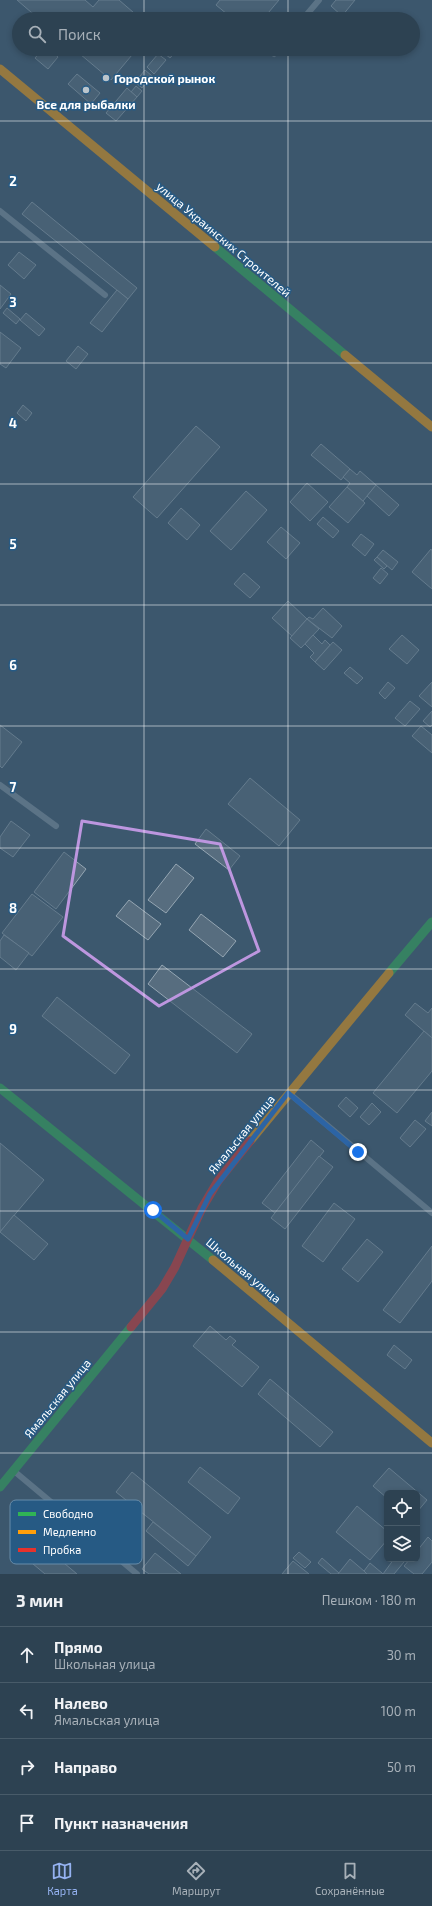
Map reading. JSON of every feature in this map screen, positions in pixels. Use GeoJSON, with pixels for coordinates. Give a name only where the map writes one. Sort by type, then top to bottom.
{"type":"FeatureCollection","features":[{"type":"Feature","properties":{"kind":"street","name":"улица Украинских Строителей"},"geometry":{"type":"LineString","coordinates":[[0,69],[432,427]]}},
{"type":"Feature","properties":{"kind":"street","name":"Ямальская улица"},"geometry":{"type":"LineString","coordinates":[[0,1487],[162,1289],[176,1267],[202,1208],[214,1187],[288,1093],[432,922]]}},
{"type":"Feature","properties":{"kind":"street","name":"Школьная улица"},"geometry":{"type":"LineString","coordinates":[[0,1088],[188,1239],[432,1443]]}},
{"type":"Feature","properties":{"kind":"lane"},"geometry":{"type":"LineString","coordinates":[[309,12],[319,0]]}},
{"type":"Feature","properties":{"kind":"lane"},"geometry":{"type":"LineString","coordinates":[[0,211],[105,296]]}},
{"type":"Feature","properties":{"kind":"lane"},"geometry":{"type":"LineString","coordinates":[[0,785],[56,826]]}},
{"type":"Feature","properties":{"kind":"lane"},"geometry":{"type":"LineString","coordinates":[[288,1093],[432,1213]]}},
{"type":"Feature","properties":{"kind":"lane"},"geometry":{"type":"LineString","coordinates":[[14,1470],[49,1500]]}},
{"type":"Feature","properties":{"kind":"lane"},"geometry":{"type":"LineString","coordinates":[[125,1564],[137,1574]]}},
{"type":"Feature","properties":{"kind":"highlighted area"},"geometry":{"type":"Polygon","coordinates":[[[82,821],[220,844],[259,951],[159,1006],[63,936],[82,821]]]}},
{"type":"Feature","properties":{"kind":"building"},"geometry":{"type":"Polygon","coordinates":[[[17,0],[85,0],[93,7],[99,0],[119,0],[133,12],[31,12],[17,0]]]}},
{"type":"Feature","properties":{"kind":"building"},"geometry":{"type":"Polygon","coordinates":[[[220,0],[279,0],[269,12],[224,12],[216,5],[220,0]]]}},
{"type":"Feature","properties":{"kind":"building"},"geometry":{"type":"Polygon","coordinates":[[[336,0],[355,0],[345,12],[338,12],[331,6],[336,0]]]}},
{"type":"Feature","properties":{"kind":"building"},"geometry":{"type":"Polygon","coordinates":[[[37,56],[58,57],[48,69],[35,58],[37,56]]]}},
{"type":"Feature","properties":{"kind":"building"},"geometry":{"type":"Polygon","coordinates":[[[82,56],[131,56],[111,80],[82,56]]]}},
{"type":"Feature","properties":{"kind":"building"},"geometry":{"type":"Polygon","coordinates":[[[156,56],[161,56],[166,60],[154,74],[147,67],[156,56]]]}},
{"type":"Feature","properties":{"kind":"building"},"geometry":{"type":"Polygon","coordinates":[[[145,70],[152,76],[142,88],[135,82],[145,70]]]}},
{"type":"Feature","properties":{"kind":"building"},"geometry":{"type":"Polygon","coordinates":[[[77,74],[100,93],[91,104],[68,84],[77,74]]]}},
{"type":"Feature","properties":{"kind":"building"},"geometry":{"type":"Polygon","coordinates":[[[136,86],[142,91],[137,97],[131,92],[136,86]]]}},
{"type":"Feature","properties":{"kind":"building"},"geometry":{"type":"Polygon","coordinates":[[[127,88],[137,97],[116,121],[106,113],[127,88]]]}},
{"type":"Feature","properties":{"kind":"building"},"geometry":{"type":"Polygon","coordinates":[[[32,202],[137,288],[128,299],[22,214],[32,202]]]}},
{"type":"Feature","properties":{"kind":"building"},"geometry":{"type":"Polygon","coordinates":[[[19,252],[36,265],[24,279],[8,265],[19,252]]]}},
{"type":"Feature","properties":{"kind":"building"},"geometry":{"type":"Polygon","coordinates":[[[0,285],[11,294],[0,309],[0,285]]]}},
{"type":"Feature","properties":{"kind":"building"},"geometry":{"type":"Polygon","coordinates":[[[117,290],[128,299],[102,332],[90,323],[117,290]]]}},
{"type":"Feature","properties":{"kind":"building"},"geometry":{"type":"Polygon","coordinates":[[[7,308],[20,319],[16,324],[3,313],[7,308]]]}},
{"type":"Feature","properties":{"kind":"building"},"geometry":{"type":"Polygon","coordinates":[[[26,313],[45,329],[39,336],[20,320],[26,313]]]}},
{"type":"Feature","properties":{"kind":"building"},"geometry":{"type":"Polygon","coordinates":[[[0,332],[21,348],[6,368],[0,364],[0,332]]]}},
{"type":"Feature","properties":{"kind":"building"},"geometry":{"type":"Polygon","coordinates":[[[78,346],[88,354],[76,369],[66,361],[78,346]]]}},
{"type":"Feature","properties":{"kind":"building"},"geometry":{"type":"Polygon","coordinates":[[[23,405],[32,413],[26,421],[17,413],[23,405]]]}},
{"type":"Feature","properties":{"kind":"building"},"geometry":{"type":"Polygon","coordinates":[[[196,426],[220,447],[157,518],[133,497],[196,426]]]}},
{"type":"Feature","properties":{"kind":"building"},"geometry":{"type":"Polygon","coordinates":[[[321,444],[350,469],[341,480],[311,455],[321,444]]]}},
{"type":"Feature","properties":{"kind":"building"},"geometry":{"type":"Polygon","coordinates":[[[350,469],[357,475],[360,471],[376,485],[363,501],[347,487],[350,483],[343,477],[350,469]]]}},
{"type":"Feature","properties":{"kind":"building"},"geometry":{"type":"Polygon","coordinates":[[[307,483],[328,502],[310,521],[290,502],[307,483]]]}},
{"type":"Feature","properties":{"kind":"building"},"geometry":{"type":"Polygon","coordinates":[[[376,485],[399,505],[389,516],[367,496],[376,485]]]}},
{"type":"Feature","properties":{"kind":"building"},"geometry":{"type":"Polygon","coordinates":[[[347,487],[365,503],[348,523],[329,507],[347,487]]]}},
{"type":"Feature","properties":{"kind":"building"},"geometry":{"type":"Polygon","coordinates":[[[246,491],[267,510],[231,550],[210,531],[246,491]]]}},
{"type":"Feature","properties":{"kind":"building"},"geometry":{"type":"Polygon","coordinates":[[[181,508],[200,525],[187,540],[168,523],[181,508]]]}},
{"type":"Feature","properties":{"kind":"building"},"geometry":{"type":"Polygon","coordinates":[[[323,517],[339,531],[333,538],[317,524],[323,517]]]}},
{"type":"Feature","properties":{"kind":"building"},"geometry":{"type":"Polygon","coordinates":[[[281,527],[300,543],[286,559],[267,542],[281,527]]]}},
{"type":"Feature","properties":{"kind":"building"},"geometry":{"type":"Polygon","coordinates":[[[361,534],[374,544],[365,556],[352,545],[361,534]]]}},
{"type":"Feature","properties":{"kind":"building"},"geometry":{"type":"Polygon","coordinates":[[[431,549],[432,551],[432,589],[412,572],[431,549]]]}},
{"type":"Feature","properties":{"kind":"building"},"geometry":{"type":"Polygon","coordinates":[[[383,550],[398,562],[392,570],[377,557],[383,550]]]}},
{"type":"Feature","properties":{"kind":"building"},"geometry":{"type":"Polygon","coordinates":[[[377,557],[387,566],[384,569],[374,560],[377,557]]]}},
{"type":"Feature","properties":{"kind":"building"},"geometry":{"type":"Polygon","coordinates":[[[381,568],[388,574],[380,584],[373,578],[381,568]]]}},
{"type":"Feature","properties":{"kind":"building"},"geometry":{"type":"Polygon","coordinates":[[[244,573],[260,587],[250,598],[234,584],[244,573]]]}},
{"type":"Feature","properties":{"kind":"building"},"geometry":{"type":"Polygon","coordinates":[[[288,601],[307,619],[292,636],[272,618],[288,601]]]}},
{"type":"Feature","properties":{"kind":"building"},"geometry":{"type":"Polygon","coordinates":[[[323,608],[342,626],[332,638],[307,619],[309,617],[313,619],[323,608]]]}},
{"type":"Feature","properties":{"kind":"building"},"geometry":{"type":"Polygon","coordinates":[[[307,619],[319,629],[301,648],[290,638],[307,619]]]}},
{"type":"Feature","properties":{"kind":"building"},"geometry":{"type":"Polygon","coordinates":[[[313,635],[322,644],[325,640],[330,645],[315,662],[310,657],[314,653],[305,644],[313,635]]]}},
{"type":"Feature","properties":{"kind":"building"},"geometry":{"type":"Polygon","coordinates":[[[402,635],[419,650],[407,664],[389,649],[402,635]]]}},
{"type":"Feature","properties":{"kind":"building"},"geometry":{"type":"Polygon","coordinates":[[[333,642],[342,650],[324,670],[315,662],[333,642]]]}},
{"type":"Feature","properties":{"kind":"building"},"geometry":{"type":"Polygon","coordinates":[[[350,667],[363,678],[357,684],[344,673],[350,667]]]}},
{"type":"Feature","properties":{"kind":"building"},"geometry":{"type":"Polygon","coordinates":[[[388,682],[395,688],[385,699],[379,693],[388,682]]]}},
{"type":"Feature","properties":{"kind":"building"},"geometry":{"type":"Polygon","coordinates":[[[432,682],[432,707],[419,696],[432,682]]]}},
{"type":"Feature","properties":{"kind":"building"},"geometry":{"type":"Polygon","coordinates":[[[410,701],[420,709],[405,726],[395,718],[410,701]]]}},
{"type":"Feature","properties":{"kind":"building"},"geometry":{"type":"Polygon","coordinates":[[[432,711],[432,725],[430,727],[423,721],[432,711]]]}},
{"type":"Feature","properties":{"kind":"building"},"geometry":{"type":"Polygon","coordinates":[[[0,725],[22,742],[2,768],[0,766],[0,725]]]}},
{"type":"Feature","properties":{"kind":"building"},"geometry":{"type":"Polygon","coordinates":[[[421,726],[432,735],[432,753],[412,736],[421,726]]]}},
{"type":"Feature","properties":{"kind":"building"},"geometry":{"type":"Polygon","coordinates":[[[250,778],[300,820],[279,846],[228,804],[250,778]]]}},
{"type":"Feature","properties":{"kind":"building"},"geometry":{"type":"Polygon","coordinates":[[[11,821],[30,835],[13,857],[0,848],[0,837],[11,821]]]}},
{"type":"Feature","properties":{"kind":"building"},"geometry":{"type":"Polygon","coordinates":[[[206,829],[240,856],[229,870],[195,844],[206,829]]]}},
{"type":"Feature","properties":{"kind":"building"},"geometry":{"type":"Polygon","coordinates":[[[64,852],[86,869],[56,909],[34,892],[64,852]]]}},
{"type":"Feature","properties":{"kind":"building"},"geometry":{"type":"Polygon","coordinates":[[[176,864],[194,878],[166,913],[148,900],[176,864]]]}},
{"type":"Feature","properties":{"kind":"building"},"geometry":{"type":"Polygon","coordinates":[[[32,894],[63,917],[32,956],[2,933],[32,894]]]}},
{"type":"Feature","properties":{"kind":"building"},"geometry":{"type":"Polygon","coordinates":[[[129,900],[161,924],[148,940],[116,916],[129,900]]]}},
{"type":"Feature","properties":{"kind":"building"},"geometry":{"type":"Polygon","coordinates":[[[201,914],[236,941],[223,957],[189,930],[201,914]]]}},
{"type":"Feature","properties":{"kind":"building"},"geometry":{"type":"Polygon","coordinates":[[[4,935],[29,953],[16,970],[0,957],[0,941],[4,935]]]}},
{"type":"Feature","properties":{"kind":"building"},"geometry":{"type":"Polygon","coordinates":[[[162,965],[252,1034],[237,1053],[148,984],[162,965]]]}},
{"type":"Feature","properties":{"kind":"building"},"geometry":{"type":"Polygon","coordinates":[[[57,997],[130,1055],[115,1074],[42,1016],[57,997]]]}},
{"type":"Feature","properties":{"kind":"building"},"geometry":{"type":"Polygon","coordinates":[[[415,1003],[428,1013],[432,1008],[432,1038],[405,1015],[415,1003]]]}},
{"type":"Feature","properties":{"kind":"building"},"geometry":{"type":"Polygon","coordinates":[[[424,1031],[432,1038],[432,1071],[397,1113],[373,1093],[424,1031]]]}},
{"type":"Feature","properties":{"kind":"building"},"geometry":{"type":"Polygon","coordinates":[[[346,1097],[358,1108],[350,1117],[338,1106],[346,1097]]]}},
{"type":"Feature","properties":{"kind":"building"},"geometry":{"type":"Polygon","coordinates":[[[372,1103],[381,1112],[369,1125],[360,1117],[372,1103]]]}},
{"type":"Feature","properties":{"kind":"building"},"geometry":{"type":"Polygon","coordinates":[[[432,1112],[432,1126],[425,1121],[432,1112]]]}},
{"type":"Feature","properties":{"kind":"building"},"geometry":{"type":"Polygon","coordinates":[[[415,1120],[426,1129],[410,1147],[400,1138],[415,1120]]]}},
{"type":"Feature","properties":{"kind":"building"},"geometry":{"type":"Polygon","coordinates":[[[311,1140],[324,1151],[275,1213],[262,1203],[311,1140]]]}},
{"type":"Feature","properties":{"kind":"building"},"geometry":{"type":"Polygon","coordinates":[[[0,1143],[44,1180],[0,1232],[0,1143]]]}},
{"type":"Feature","properties":{"kind":"building"},"geometry":{"type":"Polygon","coordinates":[[[319,1156],[333,1167],[285,1229],[271,1218],[319,1156]]]}},
{"type":"Feature","properties":{"kind":"building"},"geometry":{"type":"Polygon","coordinates":[[[334,1203],[355,1219],[323,1262],[302,1246],[334,1203]]]}},
{"type":"Feature","properties":{"kind":"building"},"geometry":{"type":"Polygon","coordinates":[[[14,1215],[48,1244],[34,1260],[0,1232],[14,1215]]]}},
{"type":"Feature","properties":{"kind":"building"},"geometry":{"type":"Polygon","coordinates":[[[367,1239],[383,1252],[358,1282],[342,1269],[367,1239]]]}},
{"type":"Feature","properties":{"kind":"building"},"geometry":{"type":"Polygon","coordinates":[[[432,1246],[432,1281],[400,1323],[383,1310],[432,1246]]]}},
{"type":"Feature","properties":{"kind":"building"},"geometry":{"type":"Polygon","coordinates":[[[210,1326],[226,1340],[230,1336],[236,1341],[232,1345],[259,1367],[242,1387],[193,1346],[210,1326]]]}},
{"type":"Feature","properties":{"kind":"building"},"geometry":{"type":"Polygon","coordinates":[[[394,1345],[412,1360],[405,1369],[387,1355],[394,1345]]]}},
{"type":"Feature","properties":{"kind":"building"},"geometry":{"type":"Polygon","coordinates":[[[270,1379],[333,1432],[320,1447],[258,1394],[270,1379]]]}},
{"type":"Feature","properties":{"kind":"building"},"geometry":{"type":"Polygon","coordinates":[[[200,1467],[240,1498],[228,1514],[188,1482],[200,1467]]]}},
{"type":"Feature","properties":{"kind":"building"},"geometry":{"type":"Polygon","coordinates":[[[389,1468],[415,1490],[384,1490],[384,1495],[373,1486],[389,1468]]]}},
{"type":"Feature","properties":{"kind":"building"},"geometry":{"type":"Polygon","coordinates":[[[132,1472],[211,1537],[196,1556],[142,1513],[142,1500],[126,1500],[116,1492],[132,1472]]]}},
{"type":"Feature","properties":{"kind":"building"},"geometry":{"type":"Polygon","coordinates":[[[420,1494],[427,1500],[420,1508],[420,1494]]]}},
{"type":"Feature","properties":{"kind":"building"},"geometry":{"type":"Polygon","coordinates":[[[357,1506],[384,1528],[384,1544],[370,1560],[336,1532],[357,1506]]]}},
{"type":"Feature","properties":{"kind":"building"},"geometry":{"type":"Polygon","coordinates":[[[153,1522],[196,1556],[188,1566],[146,1531],[153,1522]]]}},
{"type":"Feature","properties":{"kind":"building"},"geometry":{"type":"Polygon","coordinates":[[[428,1537],[432,1541],[432,1562],[422,1574],[414,1574],[404,1566],[407,1562],[420,1562],[420,1547],[428,1537]]]}},
{"type":"Feature","properties":{"kind":"building"},"geometry":{"type":"Polygon","coordinates":[[[299,1552],[311,1562],[305,1568],[293,1558],[299,1552]]]}},
{"type":"Feature","properties":{"kind":"building"},"geometry":{"type":"Polygon","coordinates":[[[155,1553],[181,1574],[149,1574],[142,1569],[155,1553]]]}},
{"type":"Feature","properties":{"kind":"building"},"geometry":{"type":"Polygon","coordinates":[[[322,1558],[339,1573],[331,1574],[318,1563],[322,1558]]]}},
{"type":"Feature","properties":{"kind":"building"},"geometry":{"type":"Polygon","coordinates":[[[350,1559],[364,1571],[367,1574],[338,1574],[350,1559]]]}},
{"type":"Feature","properties":{"kind":"building"},"geometry":{"type":"Polygon","coordinates":[[[293,1561],[309,1574],[282,1574],[293,1561]]]}},
{"type":"Feature","properties":{"kind":"building"},"geometry":{"type":"Polygon","coordinates":[[[392,1562],[404,1562],[394,1574],[383,1574],[392,1562]]]}},
{"type":"Feature","properties":{"kind":"building"},"geometry":{"type":"Polygon","coordinates":[[[370,1563],[383,1574],[367,1574],[364,1571],[370,1563]]]}},
{"type":"Feature","properties":{"kind":"building"},"geometry":{"type":"Polygon","coordinates":[[[33,1564],[65,1564],[77,1574],[45,1574],[33,1564]]]}},
{"type":"Feature","properties":{"kind":"traffic: fast"},"geometry":{"type":"LineString","coordinates":[[215,247],[345,355]]}},
{"type":"Feature","properties":{"kind":"traffic: fast"},"geometry":{"type":"LineString","coordinates":[[389,973],[432,922]]}},
{"type":"Feature","properties":{"kind":"traffic: fast"},"geometry":{"type":"LineString","coordinates":[[0,1088],[213,1260]]}},
{"type":"Feature","properties":{"kind":"traffic: fast"},"geometry":{"type":"LineString","coordinates":[[0,1487],[131,1327]]}},
{"type":"Feature","properties":{"kind":"traffic: slow"},"geometry":{"type":"LineString","coordinates":[[0,69],[215,247]]}},
{"type":"Feature","properties":{"kind":"traffic: slow"},"geometry":{"type":"LineString","coordinates":[[345,355],[432,427]]}},
{"type":"Feature","properties":{"kind":"traffic: slow"},"geometry":{"type":"LineString","coordinates":[[250,1141],[389,973]]}},
{"type":"Feature","properties":{"kind":"traffic: slow"},"geometry":{"type":"LineString","coordinates":[[213,1260],[432,1443]]}},
{"type":"Feature","properties":{"kind":"traffic: jam"},"geometry":{"type":"LineString","coordinates":[[131,1327],[162,1289],[175,1267],[202,1208],[218,1181],[250,1141]]}},
{"type":"Feature","properties":{"kind":"place","name":"Городской рынок"},"geometry":{"type":"Point","coordinates":[106,78]}},
{"type":"Feature","properties":{"kind":"place","name":"Все для рыбалки"},"geometry":{"type":"Point","coordinates":[86,90]}},
{"type":"Feature","properties":{"kind":"route"},"geometry":{"type":"LineString","coordinates":[[153,1210],[188,1239],[202,1208],[218,1181],[288,1093],[358,1152]]}}]}
